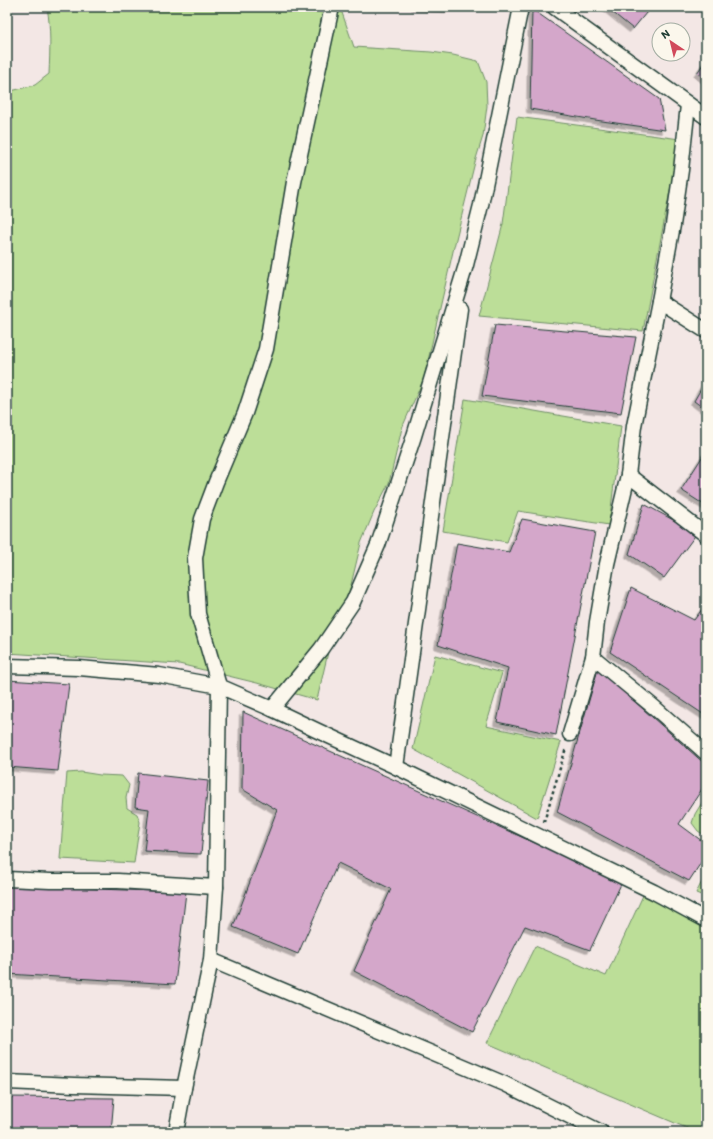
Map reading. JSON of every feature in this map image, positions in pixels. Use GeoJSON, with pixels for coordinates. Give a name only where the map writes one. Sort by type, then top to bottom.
{"type":"FeatureCollection","features":[{"type":"Feature","properties":{"kind":"street"},"geometry":{"type":"LineString","coordinates":[[176,1132],[211,960],[216,887],[219,686],[198,614],[195,558],[202,519],[245,413],[266,349],[294,182],[332,7]]}},
{"type":"Feature","properties":{"kind":"street"},"geometry":{"type":"LineString","coordinates":[[272,709],[320,649],[353,602],[378,545],[414,436],[466,264],[481,205],[521,7]]}},
{"type":"Feature","properties":{"kind":"street"},"geometry":{"type":"LineString","coordinates":[[554,7],[706,117]]}},
{"type":"Feature","properties":{"kind":"street"},"geometry":{"type":"LineString","coordinates":[[570,734],[593,657],[597,622],[607,564],[628,475],[634,426],[673,225],[688,104]]}},
{"type":"Feature","properties":{"kind":"street"},"geometry":{"type":"LineString","coordinates":[[396,767],[466,264]]}},
{"type":"Feature","properties":{"kind":"street"},"geometry":{"type":"LineString","coordinates":[[659,301],[706,331]]}},
{"type":"Feature","properties":{"kind":"street"},"geometry":{"type":"LineString","coordinates":[[628,475],[706,535]]}},
{"type":"Feature","properties":{"kind":"street"},"geometry":{"type":"LineString","coordinates":[[593,657],[706,753]]}},
{"type":"Feature","properties":{"kind":"street"},"geometry":{"type":"LineString","coordinates":[[7,666],[79,668],[158,675],[219,686],[272,709],[540,836],[654,892],[706,920]]}},
{"type":"Feature","properties":{"kind":"street"},"geometry":{"type":"LineString","coordinates":[[7,879],[50,881],[118,881],[216,887]]}},
{"type":"Feature","properties":{"kind":"street"},"geometry":{"type":"LineString","coordinates":[[211,960],[505,1084],[601,1132]]}},
{"type":"Feature","properties":{"kind":"street"},"geometry":{"type":"LineString","coordinates":[[7,1082],[184,1088]]}},
{"type":"Feature","properties":{"kind":"path"},"geometry":{"type":"LineString","coordinates":[[540,836],[570,734]]}},
{"type":"Feature","properties":{"kind":"green space"},"geometry":{"type":"Polygon","coordinates":[[[47,7],[340,7],[354,47],[431,52],[478,61],[486,82],[487,106],[483,136],[454,247],[424,378],[402,428],[389,483],[374,512],[361,543],[344,614],[329,648],[317,700],[257,683],[179,664],[7,653],[7,92],[35,85],[49,74],[50,32],[47,7]]]}},
{"type":"Feature","properties":{"kind":"green space"},"geometry":{"type":"Polygon","coordinates":[[[517,117],[680,139],[643,331],[479,316],[503,224],[517,117]]]}},
{"type":"Feature","properties":{"kind":"green space"},"geometry":{"type":"Polygon","coordinates":[[[465,399],[621,426],[609,525],[518,511],[507,542],[443,531],[465,399]]]}},
{"type":"Feature","properties":{"kind":"green space"},"geometry":{"type":"Polygon","coordinates":[[[435,655],[502,673],[486,726],[561,742],[537,818],[413,749],[435,655]]]}},
{"type":"Feature","properties":{"kind":"green space"},"geometry":{"type":"Polygon","coordinates":[[[81,772],[122,776],[129,785],[126,798],[127,808],[137,814],[140,822],[134,863],[60,859],[67,773],[81,772]]]}},
{"type":"Feature","properties":{"kind":"green space"},"geometry":{"type":"Polygon","coordinates":[[[706,796],[706,836],[698,831],[692,823],[695,814],[706,796]]]}},
{"type":"Feature","properties":{"kind":"green space"},"geometry":{"type":"Polygon","coordinates":[[[706,874],[706,897],[696,893],[706,874]]]}},
{"type":"Feature","properties":{"kind":"green space"},"geometry":{"type":"Polygon","coordinates":[[[645,891],[706,926],[706,1132],[696,1132],[487,1043],[535,946],[606,976],[645,891]]]}},
{"type":"Feature","properties":{"kind":"building"},"geometry":{"type":"Polygon","coordinates":[[[415,7],[451,7],[450,9],[415,7]]]}},
{"type":"Feature","properties":{"kind":"building"},"geometry":{"type":"Polygon","coordinates":[[[606,7],[651,7],[633,29],[606,7]]]}},
{"type":"Feature","properties":{"kind":"building"},"geometry":{"type":"Polygon","coordinates":[[[532,9],[659,99],[665,130],[530,109],[532,9]]]}},
{"type":"Feature","properties":{"kind":"building"},"geometry":{"type":"Polygon","coordinates":[[[706,60],[706,80],[697,73],[706,60]]]}},
{"type":"Feature","properties":{"kind":"building"},"geometry":{"type":"Polygon","coordinates":[[[495,325],[636,337],[621,413],[482,396],[495,325]]]}},
{"type":"Feature","properties":{"kind":"building"},"geometry":{"type":"Polygon","coordinates":[[[706,380],[706,410],[694,401],[706,380]]]}},
{"type":"Feature","properties":{"kind":"building"},"geometry":{"type":"Polygon","coordinates":[[[706,451],[706,506],[681,490],[706,451]]]}},
{"type":"Feature","properties":{"kind":"building"},"geometry":{"type":"Polygon","coordinates":[[[644,504],[697,533],[664,578],[629,554],[644,504]]]}},
{"type":"Feature","properties":{"kind":"building"},"geometry":{"type":"Polygon","coordinates":[[[522,519],[595,532],[556,735],[497,722],[508,668],[438,645],[457,543],[509,552],[522,519]]]}},
{"type":"Feature","properties":{"kind":"building"},"geometry":{"type":"Polygon","coordinates":[[[631,588],[694,620],[706,604],[706,716],[610,652],[631,588]]]}},
{"type":"Feature","properties":{"kind":"building"},"geometry":{"type":"Polygon","coordinates":[[[598,669],[706,765],[706,783],[679,824],[706,844],[706,855],[689,881],[557,812],[598,669]]]}},
{"type":"Feature","properties":{"kind":"building"},"geometry":{"type":"Polygon","coordinates":[[[7,680],[69,684],[58,771],[7,767],[7,680]]]}},
{"type":"Feature","properties":{"kind":"building"},"geometry":{"type":"Polygon","coordinates":[[[243,712],[622,882],[590,950],[525,926],[472,1032],[354,971],[391,889],[338,863],[298,954],[233,927],[277,810],[242,789],[243,712]]]}},
{"type":"Feature","properties":{"kind":"building"},"geometry":{"type":"Polygon","coordinates":[[[138,773],[208,781],[201,854],[144,851],[149,809],[135,807],[138,773]]]}},
{"type":"Feature","properties":{"kind":"building"},"geometry":{"type":"Polygon","coordinates":[[[7,886],[186,892],[175,984],[7,974],[7,886]]]}},
{"type":"Feature","properties":{"kind":"building"},"geometry":{"type":"Polygon","coordinates":[[[7,1097],[114,1098],[111,1132],[7,1132],[7,1097]]]}}]}
